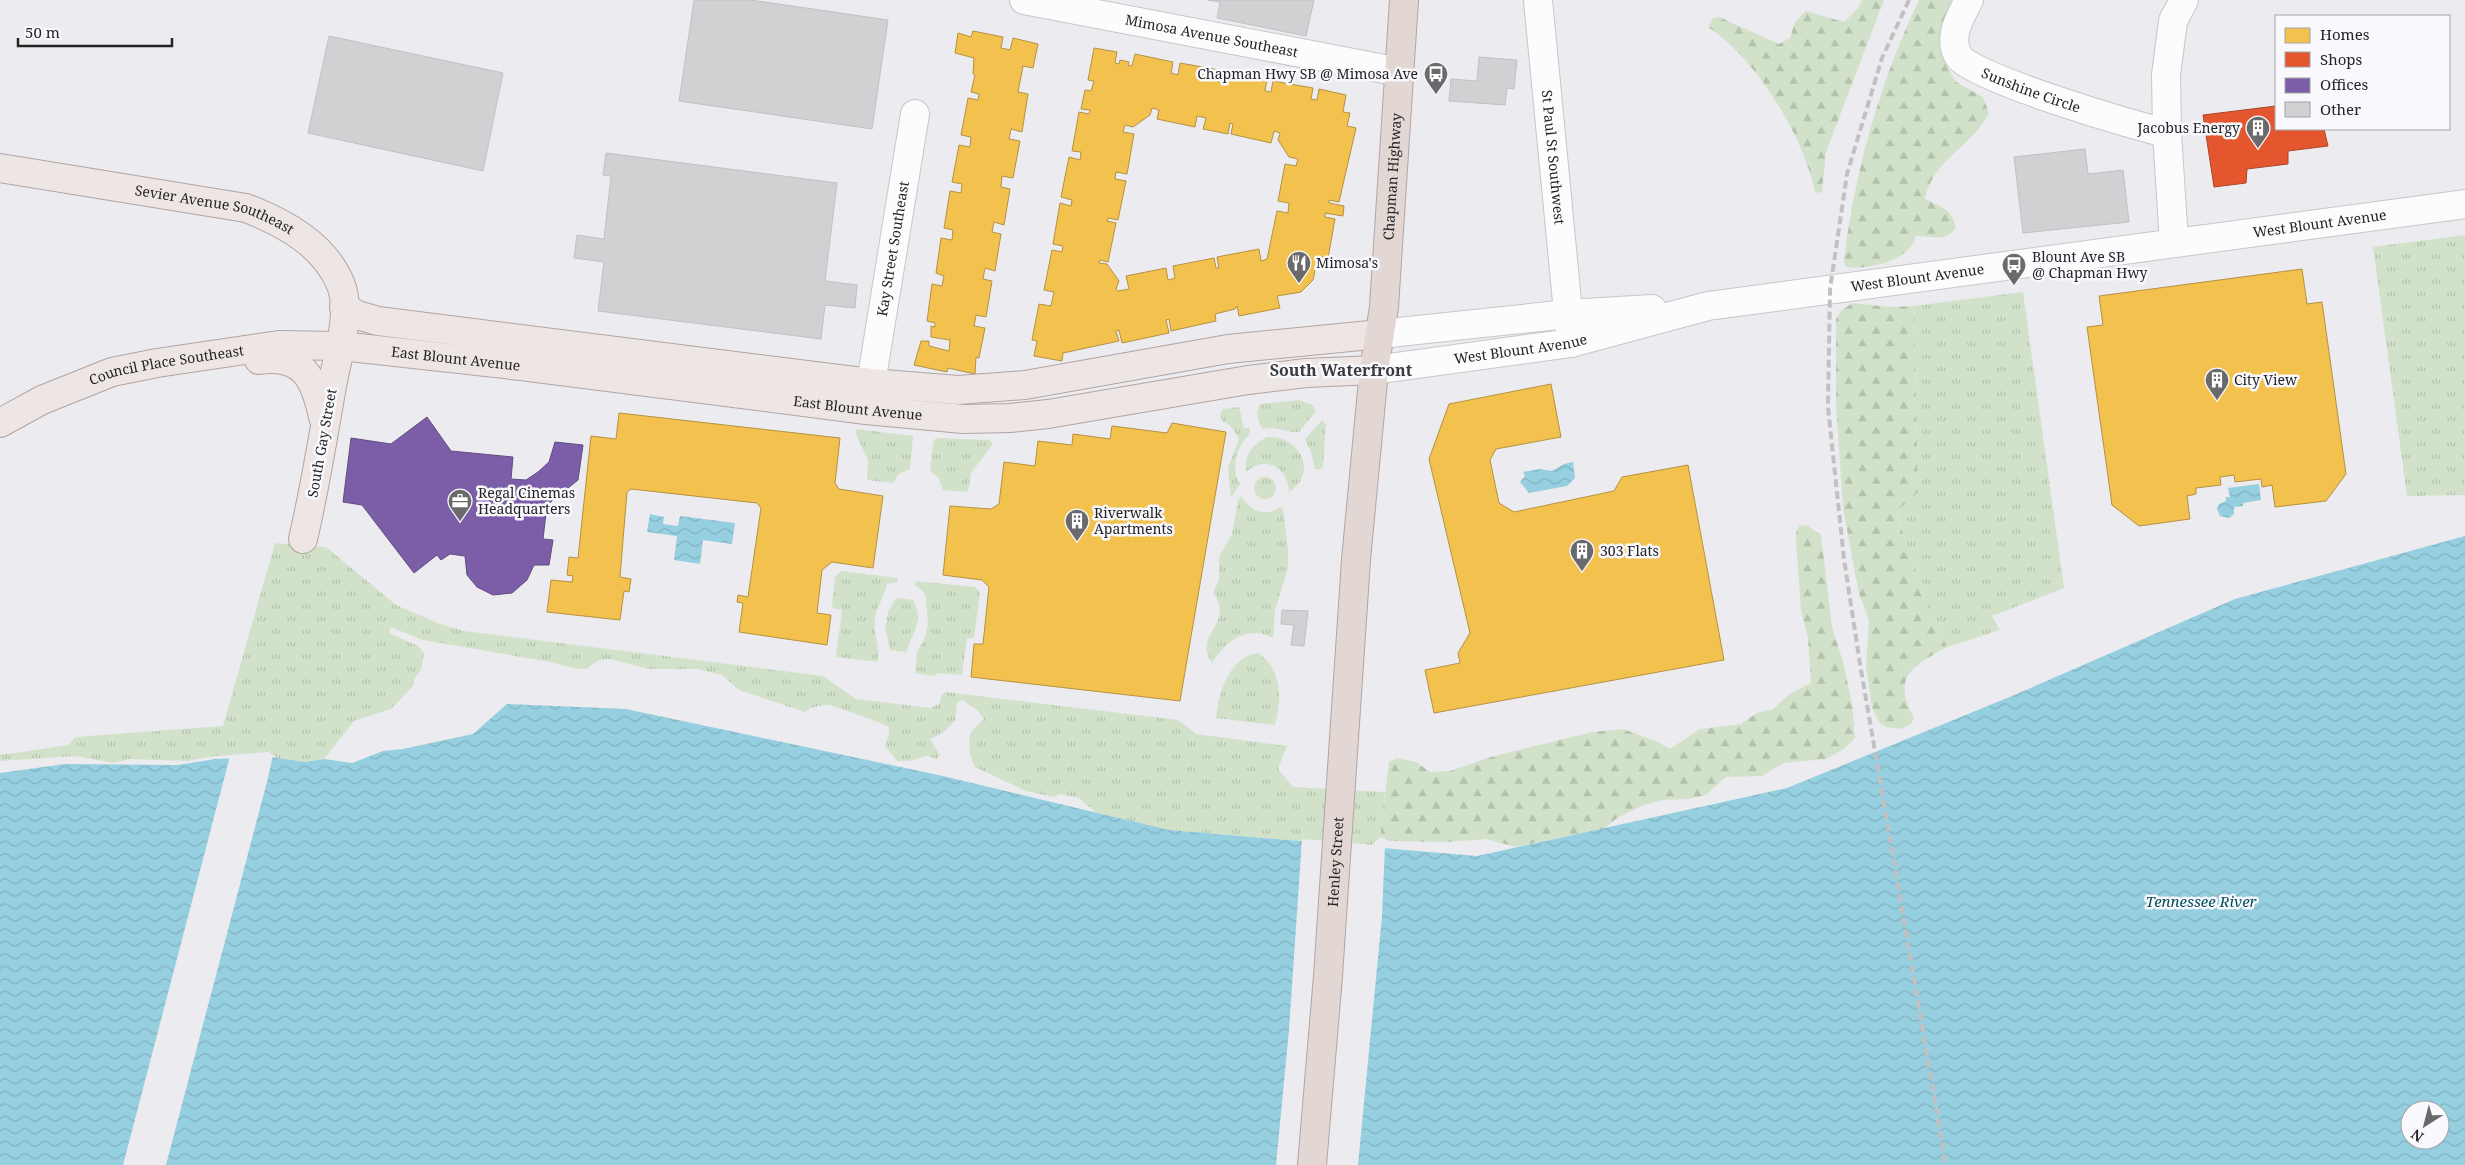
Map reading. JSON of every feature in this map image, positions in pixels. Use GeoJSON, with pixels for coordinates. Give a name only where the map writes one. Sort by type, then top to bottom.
{"type":"FeatureCollection","features":[{"type":"Feature","properties":{"kind":"highway","name":"Chapman Highway"},"geometry":{"type":"LineString","coordinates":[[1356,560],[1374,370],[1384,307],[1404,0]]}},
{"type":"Feature","properties":{"kind":"highway","name":"Henley Street"},"geometry":{"type":"LineString","coordinates":[[1312,1165],[1328,967],[1356,560]]}},
{"type":"Feature","properties":{"kind":"main road","name":"Sevier Avenue Southeast"},"geometry":{"type":"LineString","coordinates":[[0,168],[246,208],[284,224],[307,241],[331,266],[342,287],[344,307],[341,346]]}},
{"type":"Feature","properties":{"kind":"main road"},"geometry":{"type":"LineString","coordinates":[[344,307],[357,315],[378,321],[871,383],[942,390],[1003,386],[1061,379],[1228,349],[1380,334]]}},
{"type":"Feature","properties":{"kind":"main road"},"geometry":{"type":"LineString","coordinates":[[521,366],[525,339]]}},
{"type":"Feature","properties":{"kind":"main road","name":"Council Place Southeast"},"geometry":{"type":"LineString","coordinates":[[0,423],[42,400],[112,372],[280,345],[341,346]]}},
{"type":"Feature","properties":{"kind":"main road","name":"East Blount Avenue"},"geometry":{"type":"LineString","coordinates":[[341,346],[521,366],[926,417],[1010,418],[1083,410],[1248,380],[1306,373],[1374,370]]}},
{"type":"Feature","properties":{"kind":"main road","name":"South Gay Street"},"geometry":{"type":"LineString","coordinates":[[303,539],[326,430],[332,385],[341,346]]}},
{"type":"Feature","properties":{"kind":"main road"},"geometry":{"type":"LineString","coordinates":[[184,359],[205,364],[223,365],[273,358],[291,362],[304,370],[313,382],[319,394],[326,430]]}},
{"type":"Feature","properties":{"kind":"main road"},"geometry":{"type":"LineString","coordinates":[[866,410],[871,383]]}},
{"type":"Feature","properties":{"kind":"main road"},"geometry":{"type":"LineString","coordinates":[[1003,386],[1010,418]]}},
{"type":"Feature","properties":{"kind":"street","name":"Mimosa Avenue Southeast"},"geometry":{"type":"LineString","coordinates":[[1024,0],[1400,72]]}},
{"type":"Feature","properties":{"kind":"street","name":"St Paul St Southwest"},"geometry":{"type":"LineString","coordinates":[[1538,0],[1571,343]]}},
{"type":"Feature","properties":{"kind":"street","name":"Sunshine Circle"},"geometry":{"type":"LineString","coordinates":[[1969,0],[1961,14],[1952,41],[1959,58],[1989,76],[2139,128],[2166,133]]}},
{"type":"Feature","properties":{"kind":"street"},"geometry":{"type":"LineString","coordinates":[[2174,243],[2166,133],[2166,75],[2173,21],[2184,0]]}},
{"type":"Feature","properties":{"kind":"street","name":"Kay Street Southeast"},"geometry":{"type":"LineString","coordinates":[[871,383],[914,114]]}},
{"type":"Feature","properties":{"kind":"street","name":"West Blount Avenue"},"geometry":{"type":"LineString","coordinates":[[1374,370],[1571,343],[1708,306],[2465,204]]}},
{"type":"Feature","properties":{"kind":"street"},"geometry":{"type":"LineString","coordinates":[[1380,334],[1568,314],[1708,306]]}},
{"type":"Feature","properties":{"kind":"green space"},"geometry":{"type":"Polygon","coordinates":[[[1862,0],[1884,0],[1826,152],[1822,192],[1815,193],[1801,148],[1775,101],[1760,78],[1743,58],[1726,40],[1708,27],[1713,18],[1719,17],[1779,44],[1790,38],[1795,22],[1806,11],[1844,22],[1858,8],[1862,0]]]}},
{"type":"Feature","properties":{"kind":"green space"},"geometry":{"type":"Polygon","coordinates":[[[1919,0],[1955,0],[1941,25],[1941,39],[1946,65],[1956,82],[1983,97],[1989,113],[1973,135],[1944,163],[1929,185],[1925,199],[1940,206],[1952,216],[1956,227],[1952,232],[1939,238],[1916,236],[1906,252],[1887,262],[1866,267],[1846,267],[1844,260],[1849,226],[1862,160],[1871,127],[1892,63],[1919,0]]]}},
{"type":"Feature","properties":{"kind":"green space"},"geometry":{"type":"Polygon","coordinates":[[[2465,235],[2465,495],[2407,496],[2373,247],[2465,235]]]}},
{"type":"Feature","properties":{"kind":"green space"},"geometry":{"type":"Polygon","coordinates":[[[2023,292],[2064,588],[1992,616],[2000,630],[1947,647],[1929,610],[1896,511],[1918,491],[1914,306],[2023,292]]]}},
{"type":"Feature","properties":{"kind":"green space"},"geometry":{"type":"Polygon","coordinates":[[[1852,303],[1890,307],[1914,306],[1918,492],[1896,512],[1929,610],[1947,647],[1924,660],[1909,674],[1905,682],[1905,692],[1907,704],[1914,718],[1911,724],[1900,729],[1886,727],[1880,723],[1872,708],[1866,666],[1869,620],[1859,594],[1843,508],[1836,404],[1836,319],[1841,311],[1852,303]]]}},
{"type":"Feature","properties":{"kind":"green space"},"geometry":{"type":"Polygon","coordinates":[[[1298,400],[1313,405],[1316,411],[1299,432],[1273,428],[1263,429],[1261,427],[1257,413],[1260,404],[1298,400]]]}},
{"type":"Feature","properties":{"kind":"green space"},"geometry":{"type":"Polygon","coordinates":[[[1239,407],[1244,428],[1250,428],[1250,431],[1237,454],[1235,470],[1240,484],[1231,498],[1228,468],[1239,439],[1230,425],[1222,421],[1220,414],[1223,409],[1239,407]]]}},
{"type":"Feature","properties":{"kind":"green space"},"geometry":{"type":"Polygon","coordinates":[[[1322,420],[1326,425],[1323,467],[1318,470],[1315,469],[1311,452],[1305,439],[1322,420]]]}},
{"type":"Feature","properties":{"kind":"green space"},"geometry":{"type":"Polygon","coordinates":[[[857,429],[913,436],[910,469],[899,474],[893,483],[867,480],[868,460],[855,432],[857,429]]]}},
{"type":"Feature","properties":{"kind":"green space"},"geometry":{"type":"Polygon","coordinates":[[[1267,437],[1279,438],[1289,442],[1302,457],[1303,475],[1298,484],[1289,492],[1285,476],[1275,466],[1261,464],[1246,472],[1245,466],[1250,451],[1257,443],[1267,437]]]}},
{"type":"Feature","properties":{"kind":"green space"},"geometry":{"type":"Polygon","coordinates":[[[936,438],[989,440],[993,444],[971,473],[968,492],[943,490],[939,478],[930,471],[933,442],[936,438]]]}},
{"type":"Feature","properties":{"kind":"green space"},"geometry":{"type":"Polygon","coordinates":[[[1265,477],[1273,480],[1276,488],[1273,496],[1265,499],[1257,496],[1254,488],[1257,480],[1265,477]]]}},
{"type":"Feature","properties":{"kind":"green space"},"geometry":{"type":"Polygon","coordinates":[[[1241,496],[1249,506],[1258,511],[1269,512],[1280,507],[1283,509],[1288,549],[1288,568],[1275,610],[1273,638],[1254,633],[1238,637],[1224,648],[1212,663],[1207,652],[1207,643],[1220,613],[1219,604],[1213,593],[1219,579],[1219,557],[1232,534],[1238,500],[1241,496]]]}},
{"type":"Feature","properties":{"kind":"green space"},"geometry":{"type":"Polygon","coordinates":[[[1800,525],[1808,526],[1821,535],[1832,627],[1844,665],[1852,704],[1855,738],[1844,749],[1826,759],[1783,763],[1762,776],[1726,777],[1706,795],[1689,799],[1663,800],[1644,805],[1617,818],[1605,828],[1516,847],[1486,839],[1446,842],[1389,841],[1380,837],[1389,762],[1397,758],[1416,762],[1430,772],[1450,771],[1491,757],[1592,732],[1623,729],[1658,742],[1670,749],[1700,729],[1741,724],[1757,713],[1773,709],[1791,693],[1811,683],[1808,638],[1801,611],[1796,539],[1796,532],[1800,525]]]}},
{"type":"Feature","properties":{"kind":"green space"},"geometry":{"type":"Polygon","coordinates":[[[275,543],[326,547],[396,605],[440,624],[464,631],[823,676],[856,699],[931,708],[940,703],[941,696],[945,692],[1178,720],[1197,734],[1287,746],[1278,769],[1293,787],[1385,792],[1380,837],[1370,847],[1169,830],[1098,814],[1079,798],[1060,794],[1054,797],[1026,791],[975,767],[970,754],[969,739],[972,731],[984,719],[977,710],[962,700],[957,703],[955,720],[943,733],[930,739],[940,755],[937,759],[927,756],[909,761],[897,761],[885,746],[889,727],[885,725],[828,705],[822,705],[805,712],[739,690],[722,675],[698,669],[649,669],[610,659],[599,660],[586,669],[579,669],[550,662],[423,640],[391,627],[389,633],[418,646],[424,653],[421,670],[414,679],[414,685],[391,709],[354,721],[324,759],[305,762],[278,759],[269,752],[215,756],[187,761],[129,759],[114,763],[75,756],[0,761],[0,755],[69,745],[75,737],[223,726],[275,543]]]}},
{"type":"Feature","properties":{"kind":"green space"},"geometry":{"type":"Polygon","coordinates":[[[841,571],[898,578],[898,582],[887,584],[876,613],[878,662],[836,657],[842,610],[832,608],[835,577],[841,571]]]}},
{"type":"Feature","properties":{"kind":"green space"},"geometry":{"type":"Polygon","coordinates":[[[916,581],[975,587],[980,592],[974,638],[967,638],[962,675],[938,673],[934,676],[915,673],[917,652],[925,638],[928,623],[925,593],[915,585],[916,581]]]}},
{"type":"Feature","properties":{"kind":"green space"},"geometry":{"type":"Polygon","coordinates":[[[896,598],[913,600],[918,615],[916,628],[907,652],[890,650],[885,627],[888,612],[896,598]]]}},
{"type":"Feature","properties":{"kind":"green space"},"geometry":{"type":"Polygon","coordinates":[[[1258,653],[1272,667],[1276,676],[1279,705],[1275,725],[1216,718],[1220,697],[1227,677],[1240,661],[1258,653]]]}},
{"type":"Feature","properties":{"kind":"water"},"geometry":{"type":"Polygon","coordinates":[[[1573,462],[1575,478],[1567,486],[1529,493],[1520,482],[1525,476],[1523,472],[1540,469],[1552,471],[1564,464],[1573,462]]]}},
{"type":"Feature","properties":{"kind":"water"},"geometry":{"type":"Polygon","coordinates":[[[2259,484],[2261,500],[2243,503],[2243,506],[2234,507],[2234,514],[2229,518],[2220,516],[2217,509],[2219,504],[2226,501],[2226,497],[2230,497],[2228,488],[2259,484]]]}},
{"type":"Feature","properties":{"kind":"water"},"geometry":{"type":"Polygon","coordinates":[[[650,514],[664,517],[663,524],[678,526],[680,516],[735,523],[732,544],[703,540],[700,564],[674,560],[677,536],[647,532],[650,514]]]}},
{"type":"Feature","properties":{"kind":"water","name":"Tennessee River"},"geometry":{"type":"Polygon","coordinates":[[[2465,536],[2465,1165],[0,1165],[0,773],[65,764],[178,765],[215,759],[270,757],[305,762],[324,759],[352,763],[383,751],[403,749],[473,734],[507,704],[626,709],[943,776],[1169,830],[1477,856],[1787,788],[2012,696],[2235,599],[2465,536]]]}},
{"type":"Feature","properties":{"kind":"pier"},"geometry":{"type":"Polygon","coordinates":[[[273,755],[268,778],[166,1165],[123,1165],[230,756],[273,755]]]}},
{"type":"Feature","properties":{"kind":"pier"},"geometry":{"type":"Polygon","coordinates":[[[1302,839],[1385,846],[1382,916],[1358,1165],[1276,1165],[1289,1030],[1302,839]]]}},
{"type":"Feature","properties":{"kind":"building: Homes"},"geometry":{"type":"Polygon","coordinates":[[[973,31],[1003,37],[1001,48],[1010,50],[1013,38],[1038,44],[1033,68],[1023,66],[1018,92],[1028,94],[1022,132],[1011,129],[1009,139],[1020,141],[1013,178],[1002,176],[1001,187],[1010,189],[1004,225],[994,222],[992,232],[1001,234],[995,271],[985,268],[983,279],[992,281],[986,317],[976,315],[974,326],[985,328],[979,358],[976,357],[975,374],[948,368],[947,372],[914,365],[921,341],[929,341],[929,346],[949,351],[950,340],[931,337],[931,326],[935,327],[935,323],[927,321],[932,284],[942,286],[944,276],[936,273],[941,238],[952,240],[953,230],[944,228],[950,191],[961,193],[962,184],[952,182],[959,145],[970,147],[971,137],[961,135],[968,98],[978,100],[979,94],[971,92],[975,75],[973,74],[974,58],[955,53],[958,33],[971,37],[973,31]]]}},
{"type":"Feature","properties":{"kind":"building: Homes"},"geometry":{"type":"Polygon","coordinates":[[[1094,48],[1117,52],[1115,63],[1119,64],[1120,60],[1129,62],[1128,65],[1132,66],[1135,54],[1173,62],[1171,73],[1178,75],[1180,63],[1220,70],[1218,82],[1224,83],[1226,71],[1267,79],[1265,91],[1271,92],[1273,81],[1313,88],[1311,99],[1317,100],[1319,89],[1346,95],[1343,112],[1350,113],[1347,126],[1356,128],[1339,202],[1329,200],[1329,203],[1344,206],[1343,216],[1325,213],[1325,217],[1335,219],[1328,258],[1318,256],[1313,280],[1301,292],[1277,296],[1280,308],[1239,316],[1237,306],[1235,309],[1215,314],[1216,321],[1171,331],[1169,319],[1166,320],[1169,333],[1122,343],[1119,330],[1116,331],[1119,341],[1063,353],[1062,361],[1034,356],[1037,341],[1032,340],[1039,304],[1051,306],[1054,292],[1044,290],[1052,250],[1062,252],[1063,246],[1053,244],[1060,203],[1071,206],[1072,200],[1061,197],[1069,157],[1080,160],[1081,152],[1072,151],[1079,112],[1089,114],[1090,110],[1081,109],[1085,90],[1091,91],[1094,81],[1088,80],[1094,48]],[[1152,108],[1150,115],[1133,127],[1125,125],[1123,132],[1134,134],[1127,174],[1116,172],[1115,179],[1126,181],[1118,220],[1108,218],[1107,221],[1116,223],[1108,262],[1100,260],[1099,263],[1107,264],[1119,281],[1116,289],[1118,291],[1129,289],[1126,276],[1166,268],[1168,280],[1175,278],[1173,266],[1214,258],[1216,268],[1219,268],[1217,257],[1259,249],[1261,261],[1267,259],[1277,211],[1288,213],[1289,203],[1278,201],[1285,164],[1296,166],[1298,159],[1289,157],[1278,140],[1280,133],[1274,131],[1271,143],[1231,134],[1233,124],[1230,123],[1228,134],[1203,129],[1206,118],[1197,116],[1195,127],[1157,119],[1159,110],[1152,108]]]}},
{"type":"Feature","properties":{"kind":"building: Homes","name":"City View"},"geometry":{"type":"Polygon","coordinates":[[[2302,269],[2307,304],[2322,302],[2346,474],[2326,501],[2275,507],[2272,485],[2262,487],[2261,479],[2235,482],[2234,475],[2220,477],[2221,485],[2196,488],[2196,494],[2187,496],[2190,519],[2139,526],[2112,505],[2087,327],[2103,325],[2099,296],[2302,269]]]}},
{"type":"Feature","properties":{"kind":"building: Homes","name":"303 Flats"},"geometry":{"type":"Polygon","coordinates":[[[1551,384],[1561,437],[1496,449],[1490,460],[1499,503],[1514,512],[1614,491],[1622,477],[1688,465],[1724,660],[1434,713],[1425,670],[1460,663],[1458,653],[1470,633],[1429,459],[1449,404],[1551,384]]]}},
{"type":"Feature","properties":{"kind":"building: Homes"},"geometry":{"type":"Polygon","coordinates":[[[619,413],[840,438],[835,483],[839,489],[883,496],[873,568],[832,562],[822,570],[817,613],[831,615],[827,645],[739,632],[743,603],[737,602],[738,595],[748,597],[761,508],[757,503],[631,489],[627,492],[620,577],[631,579],[629,592],[624,591],[620,620],[547,612],[551,580],[572,582],[573,576],[567,575],[569,557],[578,558],[591,436],[616,439],[619,413]]]}},
{"type":"Feature","properties":{"kind":"building: Homes","name":"Riverwalk Apartments"},"geometry":{"type":"Polygon","coordinates":[[[1172,423],[1226,432],[1180,701],[971,677],[974,644],[983,644],[989,587],[982,580],[943,575],[950,506],[991,509],[999,504],[1004,462],[1035,466],[1038,441],[1072,445],[1073,434],[1110,439],[1112,426],[1167,433],[1172,423]]]}},
{"type":"Feature","properties":{"kind":"building: Shops","name":"Jacobus Energy"},"geometry":{"type":"Polygon","coordinates":[[[2275,106],[2275,130],[2324,130],[2328,146],[2288,151],[2288,164],[2247,169],[2246,183],[2214,187],[2203,115],[2275,106]]]}},
{"type":"Feature","properties":{"kind":"building: Offices","name":"Regal Cinemas Headquarters"},"geometry":{"type":"Polygon","coordinates":[[[427,417],[451,451],[513,457],[511,479],[526,480],[538,472],[549,462],[555,442],[583,445],[578,480],[547,505],[543,539],[553,540],[549,565],[534,565],[527,580],[512,593],[493,595],[477,587],[467,575],[465,556],[450,554],[441,560],[437,555],[414,573],[362,505],[343,502],[351,438],[391,444],[427,417]]]}},
{"type":"Feature","properties":{"kind":"building: Other"},"geometry":{"type":"Polygon","coordinates":[[[694,0],[751,0],[888,20],[872,129],[679,101],[694,0]]]}},
{"type":"Feature","properties":{"kind":"building: Other"},"geometry":{"type":"Polygon","coordinates":[[[1208,0],[1314,0],[1306,36],[1217,18],[1220,2],[1208,0]]]}},
{"type":"Feature","properties":{"kind":"building: Other"},"geometry":{"type":"Polygon","coordinates":[[[329,36],[503,73],[483,171],[308,133],[329,36]]]}},
{"type":"Feature","properties":{"kind":"building: Other"},"geometry":{"type":"Polygon","coordinates":[[[1479,57],[1517,60],[1514,89],[1507,88],[1505,105],[1449,101],[1451,79],[1477,81],[1479,57]]]}},
{"type":"Feature","properties":{"kind":"building: Other"},"geometry":{"type":"Polygon","coordinates":[[[2085,149],[2088,174],[2123,170],[2129,222],[2023,233],[2014,157],[2085,149]]]}},
{"type":"Feature","properties":{"kind":"building: Other"},"geometry":{"type":"Polygon","coordinates":[[[606,153],[837,183],[825,281],[857,285],[855,308],[825,305],[821,339],[598,311],[604,262],[574,258],[577,235],[604,239],[611,176],[603,175],[606,153]]]}},
{"type":"Feature","properties":{"kind":"building: Other"},"geometry":{"type":"Polygon","coordinates":[[[1282,610],[1308,611],[1304,646],[1291,645],[1294,625],[1281,624],[1282,610]]]}},
{"type":"Feature","properties":{"kind":"railway"},"geometry":{"type":"LineString","coordinates":[[1909,0],[1882,58],[1847,174],[1830,289],[1828,407],[1844,559],[1860,664],[1946,1165]]}},
{"type":"Feature","properties":{"kind":"place","name":"Chapman Hwy SB @ Mimosa Ave"},"geometry":{"type":"Point","coordinates":[1436,95]}},
{"type":"Feature","properties":{"kind":"place","name":"Jacobus Energy"},"geometry":{"type":"Point","coordinates":[2258,149]}},
{"type":"Feature","properties":{"kind":"place","name":"Mimosa's"},"geometry":{"type":"Point","coordinates":[1299,284]}},
{"type":"Feature","properties":{"kind":"place","name":"Blount Ave SB @ Chapman Hwy"},"geometry":{"type":"Point","coordinates":[2014,286]}},
{"type":"Feature","properties":{"kind":"place","name":"City View"},"geometry":{"type":"Point","coordinates":[2217,401]}},
{"type":"Feature","properties":{"kind":"place","name":"Regal Cinemas Headquarters"},"geometry":{"type":"Point","coordinates":[460,522]}},
{"type":"Feature","properties":{"kind":"place","name":"Riverwalk Apartments"},"geometry":{"type":"Point","coordinates":[1077,542]}},
{"type":"Feature","properties":{"kind":"place","name":"303 Flats"},"geometry":{"type":"Point","coordinates":[1582,572]}},
{"type":"Feature","properties":{"kind":"district","name":"South Waterfront"},"geometry":{"type":"Point","coordinates":[1341,370]}}]}
